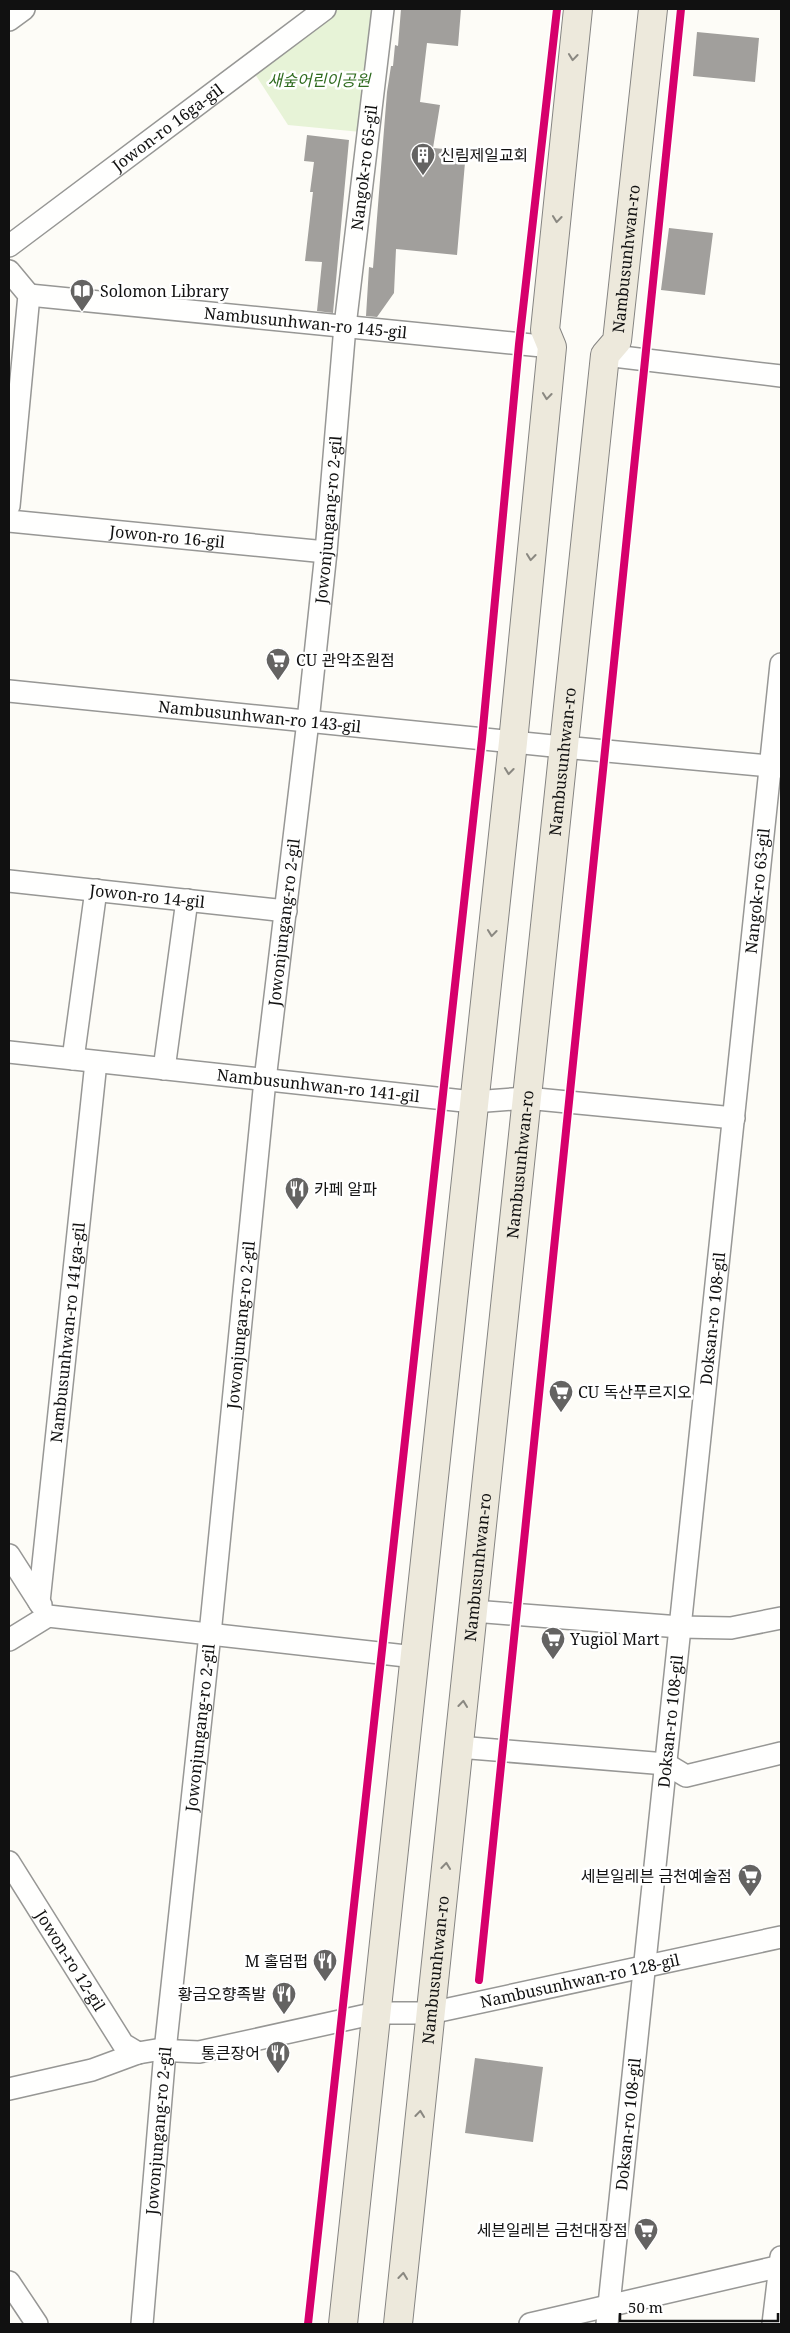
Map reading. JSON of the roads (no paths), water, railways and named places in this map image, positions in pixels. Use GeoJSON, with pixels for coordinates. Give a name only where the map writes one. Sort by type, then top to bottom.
{"type":"FeatureCollection","features":[{"type":"Feature","properties":{"kind":"main road"},"geometry":{"type":"LineString","coordinates":[[343,2324],[513,742],[552,347],[545,330],[578,9]]}},
{"type":"Feature","properties":{"kind":"main road","name":"Nambusunhwan-ro"},"geometry":{"type":"LineString","coordinates":[[398,2324],[605,355],[617,341],[652,9]]}},
{"type":"Feature","properties":{"kind":"street"},"geometry":{"type":"LineString","coordinates":[[9,20],[24,9]]}},
{"type":"Feature","properties":{"kind":"street","name":"Jowon-ro 16ga-gil"},"geometry":{"type":"LineString","coordinates":[[9,246],[325,9]]}},
{"type":"Feature","properties":{"kind":"street","name":"Nangok-ro 65-gil"},"geometry":{"type":"LineString","coordinates":[[346,326],[383,9]]}},
{"type":"Feature","properties":{"kind":"street"},"geometry":{"type":"LineString","coordinates":[[9,271],[29,295],[9,506]]}},
{"type":"Feature","properties":{"kind":"street","name":"Nambusunhwan-ro 145-gil"},"geometry":{"type":"LineString","coordinates":[[29,295],[552,347]]}},
{"type":"Feature","properties":{"kind":"street","name":"Jowonjungang-ro 2-gil"},"geometry":{"type":"LineString","coordinates":[[142,2324],[165,2051],[210,1634],[265,1080],[308,721],[326,552],[346,326]]}},
{"type":"Feature","properties":{"kind":"street"},"geometry":{"type":"LineString","coordinates":[[605,355],[781,376]]}},
{"type":"Feature","properties":{"kind":"street","name":"Jowon-ro 16-gil"},"geometry":{"type":"LineString","coordinates":[[9,521],[326,552]]}},
{"type":"Feature","properties":{"kind":"street","name":"Nangok-ro 63-gil"},"geometry":{"type":"LineString","coordinates":[[734,1118],[776,766],[781,664]]}},
{"type":"Feature","properties":{"kind":"street","name":"Nambusunhwan-ro 143-gil"},"geometry":{"type":"LineString","coordinates":[[9,691],[563,747],[776,766]]}},
{"type":"Feature","properties":{"kind":"street","name":"Jowon-ro 14-gil"},"geometry":{"type":"LineString","coordinates":[[9,881],[286,911]]}},
{"type":"Feature","properties":{"kind":"street"},"geometry":{"type":"LineString","coordinates":[[73,1059],[96,890]]}},
{"type":"Feature","properties":{"kind":"street"},"geometry":{"type":"LineString","coordinates":[[164,1069],[187,900]]}},
{"type":"Feature","properties":{"kind":"street","name":"Nambusunhwan-ro 141-gil"},"geometry":{"type":"LineString","coordinates":[[9,1052],[473,1102],[526,1098],[734,1118]]}},
{"type":"Feature","properties":{"kind":"street","name":"Nambusunhwan-ro 141ga-gil"},"geometry":{"type":"LineString","coordinates":[[44,1609],[96,1062]]}},
{"type":"Feature","properties":{"kind":"street","name":"Doksan-ro 108-gil"},"geometry":{"type":"LineString","coordinates":[[608,2315],[734,1118]]}},
{"type":"Feature","properties":{"kind":"street"},"geometry":{"type":"LineString","coordinates":[[9,1554],[44,1609],[210,1634],[415,1657]]}},
{"type":"Feature","properties":{"kind":"street"},"geometry":{"type":"LineString","coordinates":[[9,1640],[44,1609]]}},
{"type":"Feature","properties":{"kind":"street"},"geometry":{"type":"LineString","coordinates":[[473,1611],[680,1627],[731,1628],[781,1618]]}},
{"type":"Feature","properties":{"kind":"street"},"geometry":{"type":"LineString","coordinates":[[458,1747],[666,1764],[686,1776],[781,1753]]}},
{"type":"Feature","properties":{"kind":"street","name":"Jowon-ro 12-gil"},"geometry":{"type":"LineString","coordinates":[[9,1862],[123,2044],[138,2053]]}},
{"type":"Feature","properties":{"kind":"street","name":"Nambusunhwan-ro 128-gil"},"geometry":{"type":"LineString","coordinates":[[9,2089],[92,2070],[138,2053],[156,2050],[199,2052],[376,2013],[430,2013],[781,1937]]}},
{"type":"Feature","properties":{"kind":"street"},"geometry":{"type":"LineString","coordinates":[[530,2324],[608,2315],[781,2263],[773,2324]]}},
{"type":"Feature","properties":{"kind":"street"},"geometry":{"type":"LineString","coordinates":[[9,2282],[37,2324]]}},
{"type":"Feature","properties":{"kind":"place","name":"신림제일교회"},"geometry":{"type":"Point","coordinates":[423,176]}},
{"type":"Feature","properties":{"kind":"place","name":"Solomon Library"},"geometry":{"type":"Point","coordinates":[82,312]}},
{"type":"Feature","properties":{"kind":"place","name":"CU 관악조원점"},"geometry":{"type":"Point","coordinates":[278,681]}},
{"type":"Feature","properties":{"kind":"place","name":"카페 알파"},"geometry":{"type":"Point","coordinates":[297,1210]}},
{"type":"Feature","properties":{"kind":"place","name":"CU 독산푸르지오"},"geometry":{"type":"Point","coordinates":[561,1413]}},
{"type":"Feature","properties":{"kind":"place","name":"Yugiol Mart"},"geometry":{"type":"Point","coordinates":[553,1660]}},
{"type":"Feature","properties":{"kind":"place","name":"세븐일레븐 금천예술점"},"geometry":{"type":"Point","coordinates":[750,1897]}},
{"type":"Feature","properties":{"kind":"place","name":"M 홀덤펍"},"geometry":{"type":"Point","coordinates":[325,1982]}},
{"type":"Feature","properties":{"kind":"place","name":"황금오향족발"},"geometry":{"type":"Point","coordinates":[284,2015]}},
{"type":"Feature","properties":{"kind":"place","name":"통큰장어"},"geometry":{"type":"Point","coordinates":[278,2074]}},
{"type":"Feature","properties":{"kind":"place","name":"세븐일레븐 금천대장점"},"geometry":{"type":"Point","coordinates":[646,2251]}},
{"type":"Feature","properties":{"kind":"park label","name":"새숲어린이공원"},"geometry":{"type":"Point","coordinates":[319,80]}}]}
